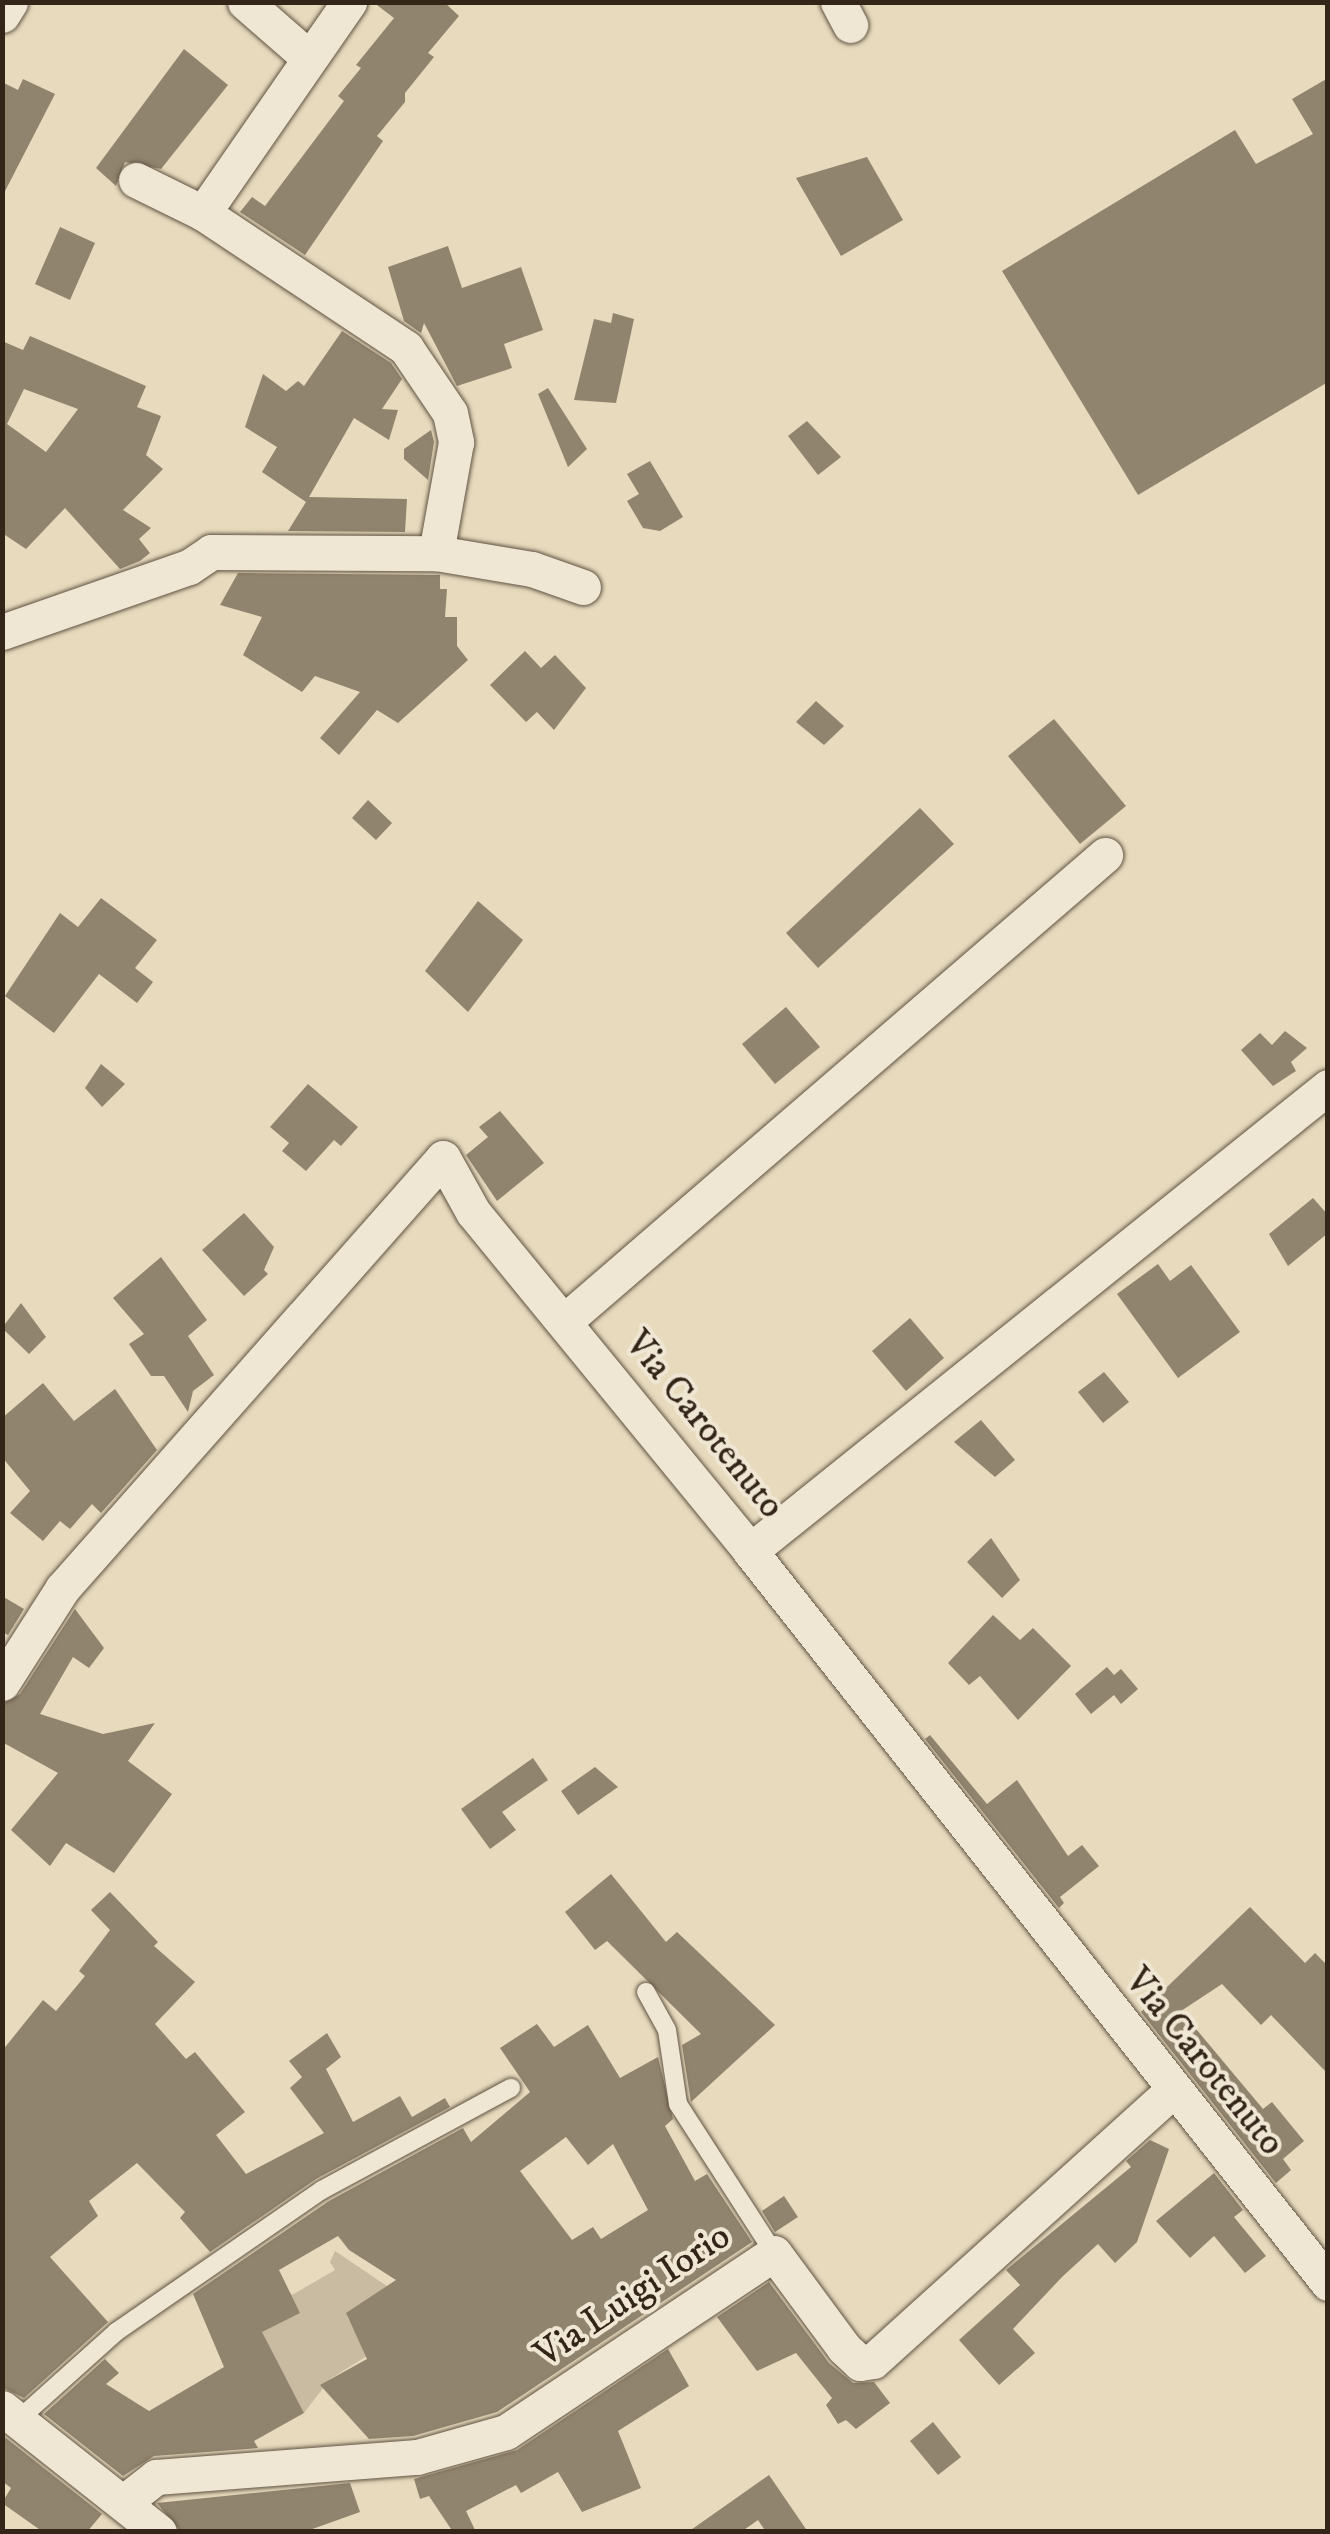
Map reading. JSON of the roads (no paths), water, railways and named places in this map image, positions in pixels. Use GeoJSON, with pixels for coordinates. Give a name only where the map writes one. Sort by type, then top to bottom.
{"type":"FeatureCollection","features":[{"type":"Feature","properties":{"kind":"street"},"geometry":{"type":"LineString","coordinates":[[2,15],[10,2]]}},
{"type":"Feature","properties":{"kind":"street"},"geometry":{"type":"LineString","coordinates":[[244,2],[308,57]]}},
{"type":"Feature","properties":{"kind":"street"},"geometry":{"type":"LineString","coordinates":[[203,213],[349,2]]}},
{"type":"Feature","properties":{"kind":"street"},"geometry":{"type":"LineString","coordinates":[[136,180],[203,213],[406,348],[450,413],[456,442],[436,552]]}},
{"type":"Feature","properties":{"kind":"street"},"geometry":{"type":"LineString","coordinates":[[2,632],[190,568],[212,552],[436,552],[532,569],[583,587]]}},
{"type":"Feature","properties":{"kind":"street"},"geometry":{"type":"LineString","coordinates":[[566,1320],[1105,854]]}},
{"type":"Feature","properties":{"kind":"street"},"geometry":{"type":"LineString","coordinates":[[750,1551],[1328,1086]]}},
{"type":"Feature","properties":{"kind":"street","name":"Via Carotenuto"},"geometry":{"type":"LineString","coordinates":[[2,1682],[62,1588],[443,1158],[473,1212],[566,1320],[1171,2092],[1328,2283]]}},
{"type":"Feature","properties":{"kind":"street","name":"Via Luigi Iorio"},"geometry":{"type":"LineString","coordinates":[[124,2502],[156,2477],[417,2457],[506,2432],[774,2253],[844,2348],[860,2363],[872,2361],[1171,2092]]}},
{"type":"Feature","properties":{"kind":"street"},"geometry":{"type":"LineString","coordinates":[[10,2414],[160,2532]]}},
{"type":"Feature","properties":{"kind":"lane"},"geometry":{"type":"LineString","coordinates":[[646,1992],[674,2054],[678,2104],[774,2253]]}},
{"type":"Feature","properties":{"kind":"lane"},"geometry":{"type":"LineString","coordinates":[[10,2414],[116,2332],[322,2190],[511,2088]]}}]}
